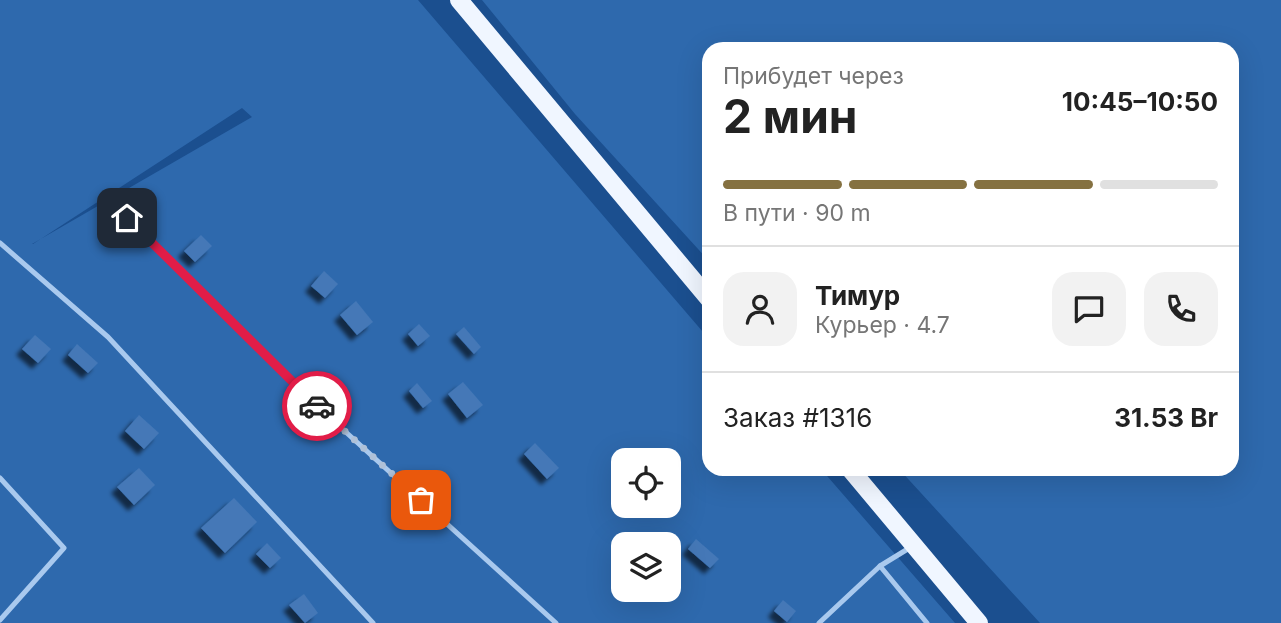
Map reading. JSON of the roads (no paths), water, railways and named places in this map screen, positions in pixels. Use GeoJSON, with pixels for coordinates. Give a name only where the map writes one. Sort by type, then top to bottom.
{"type":"FeatureCollection","features":[{"type":"Feature","properties":{"kind":"main road"},"geometry":{"type":"LineString","coordinates":[[459,0],[702,291]]}},
{"type":"Feature","properties":{"kind":"main road"},"geometry":{"type":"LineString","coordinates":[[856,476],[979,623]]}},
{"type":"Feature","properties":{"kind":"lane"},"geometry":{"type":"LineString","coordinates":[[127,218],[305,395],[556,623]]}},
{"type":"Feature","properties":{"kind":"lane"},"geometry":{"type":"LineString","coordinates":[[0,243],[108,337],[373,623]]}},
{"type":"Feature","properties":{"kind":"lane"},"geometry":{"type":"LineString","coordinates":[[0,478],[64,548],[0,620]]}},
{"type":"Feature","properties":{"kind":"lane"},"geometry":{"type":"LineString","coordinates":[[819,623],[880,566],[914,545]]}},
{"type":"Feature","properties":{"kind":"lane"},"geometry":{"type":"LineString","coordinates":[[880,566],[928,623]]}}]}
